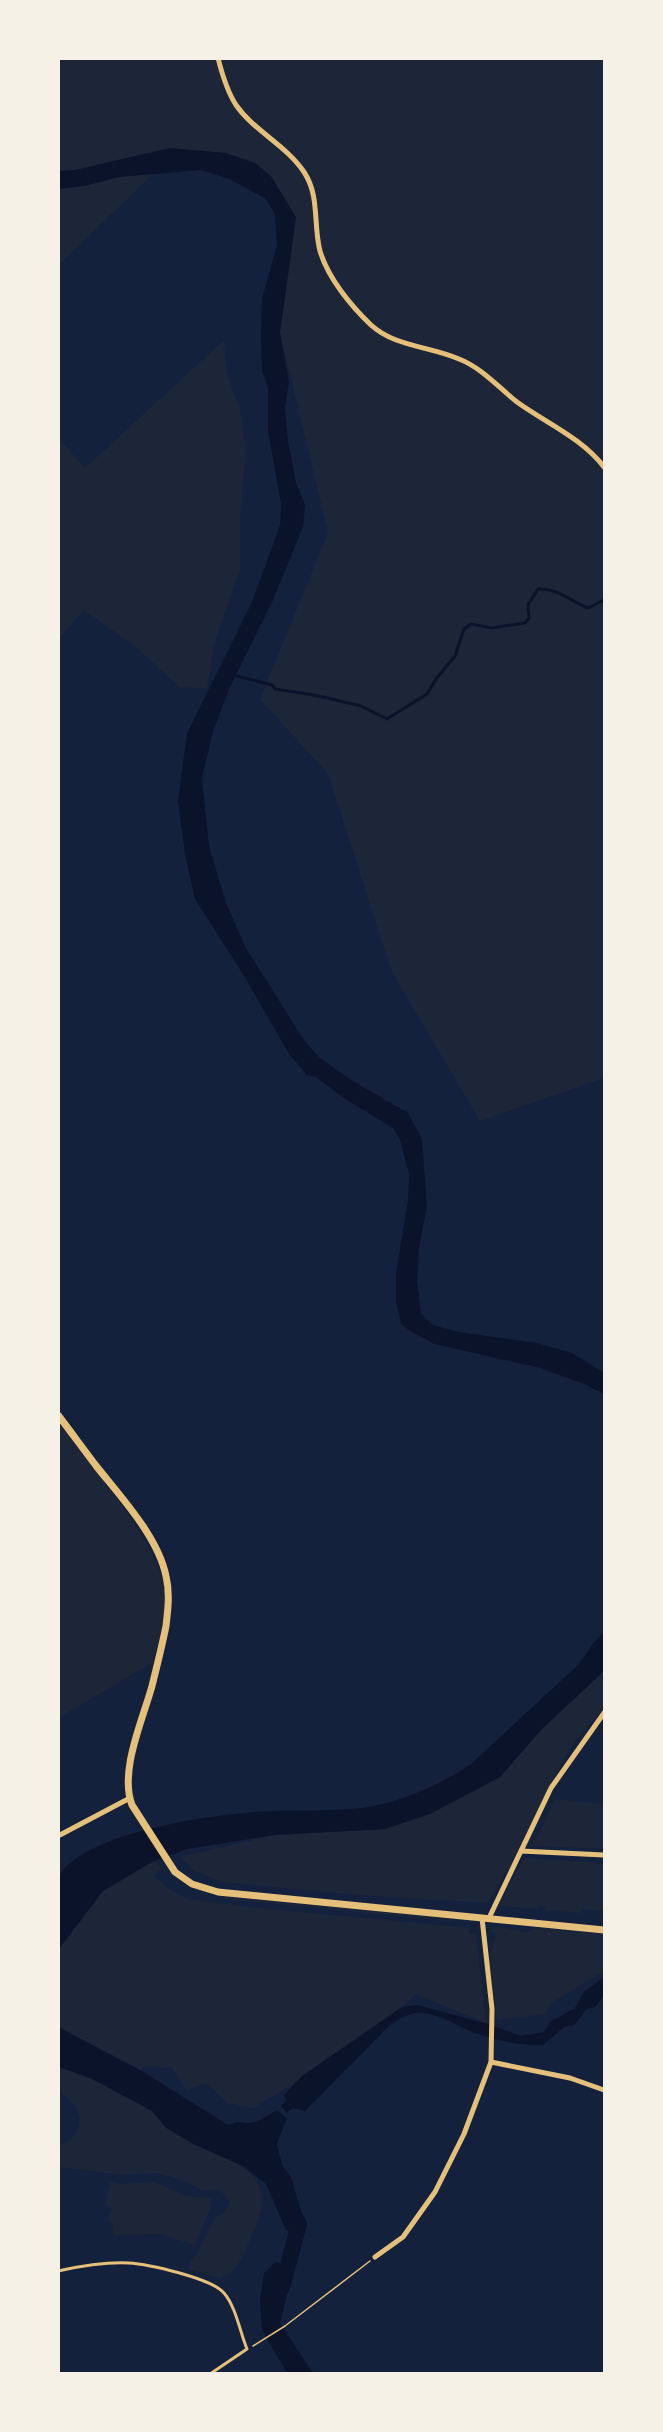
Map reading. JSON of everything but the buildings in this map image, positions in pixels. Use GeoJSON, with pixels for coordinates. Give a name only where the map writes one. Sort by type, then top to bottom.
{"type":"FeatureCollection","features":[{"type":"Feature","properties":{"kind":"street"},"geometry":{"type":"LineString","coordinates":[[218,58],[229,93],[236,105],[295,161],[309,181],[314,194],[320,250],[324,261],[338,285],[366,320],[390,338],[469,363],[527,409],[582,445],[604,467]]}},
{"type":"Feature","properties":{"kind":"street"},"geometry":{"type":"LineString","coordinates":[[58,1415],[125,1502],[162,1561],[166,1574],[169,1607],[166,1626],[134,1748],[129,1780],[130,1798],[175,1872],[192,1884],[218,1892],[604,1930]]}},
{"type":"Feature","properties":{"kind":"street"},"geometry":{"type":"LineString","coordinates":[[375,2257],[403,2237],[435,2192],[464,2134],[491,2062],[492,2009],[485,1918],[551,1788],[604,1713]]}},
{"type":"Feature","properties":{"kind":"street"},"geometry":{"type":"LineString","coordinates":[[58,1836],[130,1798]]}},
{"type":"Feature","properties":{"kind":"street"},"geometry":{"type":"LineString","coordinates":[[521,1851],[604,1855]]}},
{"type":"Feature","properties":{"kind":"street"},"geometry":{"type":"LineString","coordinates":[[491,2062],[570,2078],[604,2090]]}},
{"type":"Feature","properties":{"kind":"lane"},"geometry":{"type":"LineString","coordinates":[[58,2271],[82,2266],[128,2263],[181,2273],[209,2283],[222,2291],[228,2299],[247,2349],[210,2373]]}},
{"type":"Feature","properties":{"kind":"path"},"geometry":{"type":"LineString","coordinates":[[247,2349],[285,2326],[375,2257]]}},
{"type":"Feature","properties":{"kind":"shaded area"},"geometry":{"type":"Polygon","coordinates":[[[59,59],[604,59],[604,1078],[480,1121],[392,972],[328,774],[260,699],[328,533],[280,333],[296,217],[197,152],[170,148],[75,170],[59,171],[59,59]]]}},
{"type":"Feature","properties":{"kind":"shaded area"},"geometry":{"type":"Polygon","coordinates":[[[170,148],[226,153],[255,163],[271,176],[296,217],[280,333],[289,382],[285,408],[288,441],[296,482],[305,505],[303,527],[273,600],[230,687],[213,731],[202,778],[209,846],[226,903],[246,948],[304,1040],[319,1057],[351,1080],[408,1113],[422,1139],[427,1206],[419,1248],[417,1280],[421,1314],[433,1325],[459,1332],[537,1343],[572,1353],[604,1373],[604,1394],[540,1368],[434,1344],[401,1324],[396,1301],[396,1273],[408,1200],[409,1174],[400,1140],[393,1128],[345,1099],[316,1077],[307,1075],[289,1054],[246,979],[195,899],[185,854],[178,801],[187,733],[252,602],[280,525],[281,504],[268,431],[268,388],[262,371],[261,336],[262,298],[277,246],[275,214],[265,198],[229,179],[201,170],[119,177],[85,186],[58,189],[59,171],[75,170],[170,148]]]}},
{"type":"Feature","properties":{"kind":"shaded area"},"geometry":{"type":"Polygon","coordinates":[[[153,174],[59,265],[58,189],[85,186],[119,177],[153,174]]]}},
{"type":"Feature","properties":{"kind":"shaded area"},"geometry":{"type":"Polygon","coordinates":[[[224,340],[226,371],[240,411],[246,450],[240,514],[240,570],[214,644],[207,689],[179,687],[137,648],[84,610],[59,638],[59,439],[85,468],[224,340]]]}},
{"type":"Feature","properties":{"kind":"shaded area"},"geometry":{"type":"Polygon","coordinates":[[[59,1423],[104,1480],[136,1526],[159,1570],[166,1598],[153,1662],[59,1718],[59,1423]]]}},
{"type":"Feature","properties":{"kind":"shaded area"},"geometry":{"type":"Polygon","coordinates":[[[604,1632],[604,1671],[542,1729],[500,1777],[430,1814],[385,1829],[275,1835],[187,1849],[152,1862],[103,1891],[59,1949],[59,1876],[72,1862],[91,1849],[143,1831],[199,1819],[259,1812],[362,1808],[419,1792],[447,1779],[471,1764],[578,1665],[604,1632]]]}},
{"type":"Feature","properties":{"kind":"shaded area"},"geometry":{"type":"Polygon","coordinates":[[[604,1670],[604,1708],[575,1741],[557,1771],[523,1846],[487,1903],[358,1895],[223,1882],[194,1871],[181,1857],[275,1835],[385,1829],[500,1777],[538,1733],[604,1670]]]}},
{"type":"Feature","properties":{"kind":"shaded area"},"geometry":{"type":"Polygon","coordinates":[[[555,1799],[604,1804],[604,1849],[535,1846],[555,1799]]]}},
{"type":"Feature","properties":{"kind":"shaded area"},"geometry":{"type":"Polygon","coordinates":[[[524,1858],[604,1863],[604,1911],[582,1909],[580,1913],[545,1910],[545,1907],[550,1907],[538,1906],[538,1909],[498,1906],[524,1858]]]}},
{"type":"Feature","properties":{"kind":"shaded area"},"geometry":{"type":"Polygon","coordinates":[[[152,1862],[157,1862],[161,1868],[154,1876],[169,1889],[187,1899],[469,1928],[469,1934],[476,1935],[486,2023],[415,1994],[402,2007],[288,2087],[253,2108],[228,2103],[206,2083],[186,2090],[172,2068],[146,2066],[141,2070],[59,2027],[59,1949],[103,1891],[152,1862]]]}},
{"type":"Feature","properties":{"kind":"shaded area"},"geometry":{"type":"Polygon","coordinates":[[[215,1896],[454,1919],[452,1921],[225,1899],[215,1896]]]}},
{"type":"Feature","properties":{"kind":"shaded area"},"geometry":{"type":"Polygon","coordinates":[[[494,1926],[526,1933],[536,1928],[604,1934],[604,1971],[551,2003],[545,2014],[497,2020],[490,1957],[496,1934],[488,1931],[494,1926]]]}},
{"type":"Feature","properties":{"kind":"shaded area"},"geometry":{"type":"Polygon","coordinates":[[[604,1977],[604,1996],[595,2007],[587,2009],[574,2025],[564,2027],[543,2045],[502,2041],[478,2034],[435,2015],[412,2014],[390,2025],[305,2111],[293,2108],[287,2113],[281,2106],[286,2100],[284,2095],[302,2076],[402,2007],[418,2005],[488,2024],[521,2036],[544,2032],[550,2022],[575,2008],[584,1992],[604,1977]]]}},
{"type":"Feature","properties":{"kind":"shaded area"},"geometry":{"type":"Polygon","coordinates":[[[58,2027],[145,2073],[228,2125],[258,2121],[277,2110],[287,2119],[277,2143],[282,2165],[291,2177],[305,2224],[302,2236],[286,2230],[266,2184],[243,2166],[193,2144],[165,2127],[152,2111],[92,2079],[59,2067],[58,2027]]]}},
{"type":"Feature","properties":{"kind":"shaded area"},"geometry":{"type":"Polygon","coordinates":[[[58,2067],[93,2079],[130,2098],[152,2112],[176,2134],[230,2159],[252,2175],[261,2191],[260,2213],[241,2260],[235,2269],[219,2279],[187,2268],[199,2250],[215,2217],[223,2214],[230,2202],[219,2189],[204,2191],[179,2179],[157,2173],[123,2175],[59,2167],[59,2145],[69,2141],[76,2133],[79,2118],[74,2106],[59,2090],[58,2067]]]}},
{"type":"Feature","properties":{"kind":"shaded area"},"geometry":{"type":"Polygon","coordinates":[[[110,2182],[122,2184],[155,2182],[185,2196],[211,2198],[210,2209],[195,2245],[159,2234],[113,2235],[113,2225],[107,2221],[112,2208],[105,2204],[110,2182]]]}},
{"type":"Feature","properties":{"kind":"shaded area"},"geometry":{"type":"Polygon","coordinates":[[[275,2262],[286,2265],[293,2271],[280,2323],[313,2373],[287,2373],[262,2330],[260,2298],[264,2273],[275,2262]]]}},
{"type":"Feature","properties":{"kind":"waterway"},"geometry":{"type":"LineString","coordinates":[[233,675],[272,685],[275,689],[361,706],[387,719],[427,694],[455,656],[464,629],[471,624],[492,628],[525,623],[529,618],[528,605],[538,589],[558,593],[588,608],[604,600]]}},
{"type":"Feature","properties":{"kind":"waterway"},"geometry":{"type":"LineString","coordinates":[[282,2288],[299,2224],[293,2213]]}}]}
